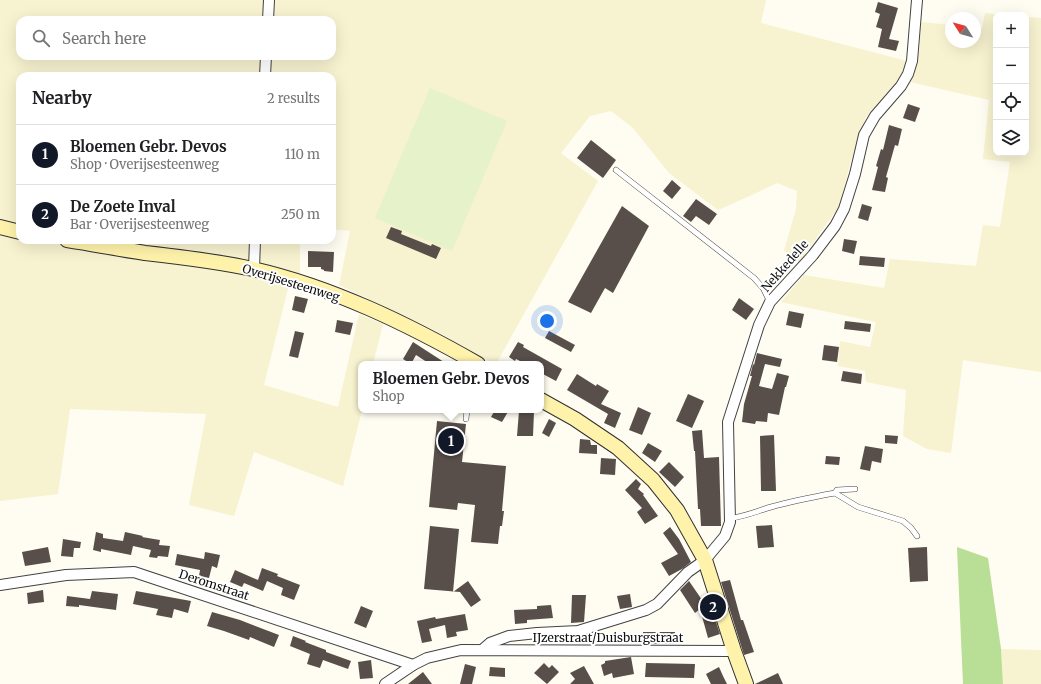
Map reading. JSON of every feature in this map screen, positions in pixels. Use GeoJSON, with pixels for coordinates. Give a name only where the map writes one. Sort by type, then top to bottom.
{"type":"FeatureCollection","features":[{"type":"Feature","properties":{"kind":"street"},"geometry":{"type":"LineString","coordinates":[[268,16],[269,0]]}},
{"type":"Feature","properties":{"kind":"street","name":"Nekkedelle"},"geometry":{"type":"LineString","coordinates":[[482,650],[490,643],[509,636],[578,631],[646,610],[657,604],[688,572],[705,560],[725,536],[730,522],[728,422],[759,325],[770,302],[813,254],[835,226],[844,209],[855,174],[864,135],[875,116],[901,86],[908,74],[912,61],[917,0]]}},
{"type":"Feature","properties":{"kind":"street"},"geometry":{"type":"LineString","coordinates":[[265,72],[266,60]]}},
{"type":"Feature","properties":{"kind":"street"},"geometry":{"type":"LineString","coordinates":[[0,227],[16,231]]}},
{"type":"Feature","properties":{"kind":"street","name":"Overijsesteenweg"},"geometry":{"type":"LineString","coordinates":[[92,244],[215,261],[254,269],[304,284],[366,307],[411,328],[470,361]]}},
{"type":"Feature","properties":{"kind":"street"},"geometry":{"type":"LineString","coordinates":[[254,269],[255,244]]}},
{"type":"Feature","properties":{"kind":"street"},"geometry":{"type":"LineString","coordinates":[[544,402],[596,432],[618,448],[653,480],[677,510],[705,560],[746,684]]}},
{"type":"Feature","properties":{"kind":"street","name":"Deromstraat"},"geometry":{"type":"LineString","coordinates":[[0,585],[66,575],[134,572],[413,665]]}},
{"type":"Feature","properties":{"kind":"street","name":"IJzerstraat/Duisburgstraat"},"geometry":{"type":"LineString","coordinates":[[385,684],[413,665],[427,658],[461,650],[734,651]]}},
{"type":"Feature","properties":{"kind":"lane"},"geometry":{"type":"LineString","coordinates":[[616,170],[754,278],[770,302]]}},
{"type":"Feature","properties":{"kind":"lane"},"geometry":{"type":"LineString","coordinates":[[466,419],[467,413]]}},
{"type":"Feature","properties":{"kind":"lane"},"geometry":{"type":"LineString","coordinates":[[730,518],[740,518],[754,512],[788,502],[835,493],[837,490],[855,489]]}},
{"type":"Feature","properties":{"kind":"lane"},"geometry":{"type":"LineString","coordinates":[[835,493],[858,507],[903,521],[917,536]]}},
{"type":"Feature","properties":{"kind":"shaded area"},"geometry":{"type":"Polygon","coordinates":[[[0,0],[766,0],[761,23],[907,61],[901,76],[866,117],[851,161],[839,207],[799,262],[784,251],[796,209],[797,191],[777,183],[718,210],[669,173],[633,128],[611,111],[590,116],[561,153],[598,181],[498,361],[489,361],[436,331],[339,285],[350,231],[336,229],[336,72],[16,72],[16,244],[300,244],[300,274],[292,272],[264,385],[338,407],[359,314],[383,324],[374,361],[358,361],[358,413],[361,413],[343,486],[254,452],[234,516],[189,505],[206,414],[70,409],[58,494],[0,501],[0,0]]]}},
{"type":"Feature","properties":{"kind":"shaded area"},"geometry":{"type":"Polygon","coordinates":[[[985,13],[993,14],[993,156],[1029,156],[1029,17],[1041,18],[1041,372],[963,360],[951,453],[927,449],[903,436],[906,390],[866,382],[865,371],[838,366],[840,341],[870,347],[876,322],[781,302],[804,275],[884,288],[890,259],[976,266],[983,225],[1000,227],[1010,162],[983,159],[989,100],[910,82],[919,53],[921,22],[945,24],[945,48],[981,48],[985,13]]]}},
{"type":"Feature","properties":{"kind":"shaded area"},"geometry":{"type":"Polygon","coordinates":[[[1001,649],[1041,650],[1041,684],[1003,684],[1001,649]]]}},
{"type":"Feature","properties":{"kind":"green space"},"geometry":{"type":"Polygon","coordinates":[[[430,88],[507,121],[452,251],[375,218],[430,88]]]}},
{"type":"Feature","properties":{"kind":"green space"},"geometry":{"type":"Polygon","coordinates":[[[957,547],[988,558],[1001,649],[1003,684],[963,684],[957,547]]]}},
{"type":"Feature","properties":{"kind":"building"},"geometry":{"type":"Polygon","coordinates":[[[878,2],[898,8],[889,39],[899,41],[896,51],[878,47],[882,29],[876,27],[880,14],[875,12],[878,2]]]}},
{"type":"Feature","properties":{"kind":"building"},"geometry":{"type":"Polygon","coordinates":[[[908,104],[920,108],[915,122],[903,118],[908,104]]]}},
{"type":"Feature","properties":{"kind":"building"},"geometry":{"type":"Polygon","coordinates":[[[889,125],[902,129],[898,146],[895,145],[886,177],[888,178],[885,192],[872,190],[878,167],[876,166],[881,149],[883,150],[889,125]]]}},
{"type":"Feature","properties":{"kind":"building"},"geometry":{"type":"Polygon","coordinates":[[[591,140],[616,160],[603,178],[577,158],[591,140]]]}},
{"type":"Feature","properties":{"kind":"building"},"geometry":{"type":"Polygon","coordinates":[[[672,180],[681,188],[672,199],[663,191],[672,180]]]}},
{"type":"Feature","properties":{"kind":"building"},"geometry":{"type":"Polygon","coordinates":[[[696,199],[717,214],[709,225],[696,216],[691,222],[683,216],[696,199]]]}},
{"type":"Feature","properties":{"kind":"building"},"geometry":{"type":"Polygon","coordinates":[[[862,204],[872,207],[868,221],[858,218],[862,204]]]}},
{"type":"Feature","properties":{"kind":"building"},"geometry":{"type":"Polygon","coordinates":[[[622,206],[649,226],[613,293],[605,288],[591,313],[568,302],[622,206]]]}},
{"type":"Feature","properties":{"kind":"building"},"geometry":{"type":"Polygon","coordinates":[[[391,227],[402,231],[401,234],[431,246],[432,244],[441,248],[436,259],[386,238],[391,227]]]}},
{"type":"Feature","properties":{"kind":"building"},"geometry":{"type":"Polygon","coordinates":[[[844,239],[857,241],[854,254],[842,251],[844,239]]]}},
{"type":"Feature","properties":{"kind":"building"},"geometry":{"type":"Polygon","coordinates":[[[308,251],[334,252],[333,272],[324,271],[321,267],[308,267],[308,251]]]}},
{"type":"Feature","properties":{"kind":"building"},"geometry":{"type":"Polygon","coordinates":[[[860,256],[885,258],[884,267],[859,265],[860,256]]]}},
{"type":"Feature","properties":{"kind":"building"},"geometry":{"type":"Polygon","coordinates":[[[295,296],[308,299],[304,313],[292,310],[295,296]]]}},
{"type":"Feature","properties":{"kind":"building"},"geometry":{"type":"Polygon","coordinates":[[[739,298],[754,309],[746,320],[732,310],[739,298]]]}},
{"type":"Feature","properties":{"kind":"building"},"geometry":{"type":"Polygon","coordinates":[[[789,311],[804,314],[801,328],[786,325],[789,311]]]}},
{"type":"Feature","properties":{"kind":"building"},"geometry":{"type":"Polygon","coordinates":[[[337,320],[353,323],[350,335],[335,332],[337,320]]]}},
{"type":"Feature","properties":{"kind":"building"},"geometry":{"type":"Polygon","coordinates":[[[845,321],[871,324],[870,332],[844,329],[845,321]]]}},
{"type":"Feature","properties":{"kind":"building"},"geometry":{"type":"Polygon","coordinates":[[[295,331],[304,333],[298,358],[289,356],[295,331]]]}},
{"type":"Feature","properties":{"kind":"building"},"geometry":{"type":"Polygon","coordinates":[[[549,331],[575,345],[571,352],[545,338],[549,331]]]}},
{"type":"Feature","properties":{"kind":"building"},"geometry":{"type":"Polygon","coordinates":[[[413,342],[442,361],[425,361],[416,355],[413,361],[406,361],[403,359],[413,342]]]}},
{"type":"Feature","properties":{"kind":"building"},"geometry":{"type":"Polygon","coordinates":[[[518,342],[524,345],[523,347],[562,369],[556,381],[544,375],[544,361],[520,361],[516,359],[515,361],[509,357],[518,342]]]}},
{"type":"Feature","properties":{"kind":"building"},"geometry":{"type":"Polygon","coordinates":[[[824,345],[839,347],[837,362],[822,360],[824,345]]]}},
{"type":"Feature","properties":{"kind":"building"},"geometry":{"type":"Polygon","coordinates":[[[757,353],[782,359],[780,367],[765,364],[759,386],[772,389],[777,373],[789,376],[779,415],[768,413],[767,422],[756,421],[755,424],[742,422],[744,404],[752,376],[750,376],[757,353]]]}},
{"type":"Feature","properties":{"kind":"building"},"geometry":{"type":"Polygon","coordinates":[[[843,371],[862,374],[861,384],[841,381],[843,371]]]}},
{"type":"Feature","properties":{"kind":"building"},"geometry":{"type":"Polygon","coordinates":[[[577,374],[596,386],[597,384],[609,391],[601,404],[621,413],[615,428],[604,423],[608,414],[567,390],[577,374]]]}},
{"type":"Feature","properties":{"kind":"building"},"geometry":{"type":"Polygon","coordinates":[[[688,394],[704,401],[692,428],[676,421],[688,394]]]}},
{"type":"Feature","properties":{"kind":"building"},"geometry":{"type":"Polygon","coordinates":[[[638,407],[651,413],[642,435],[629,430],[638,407]]]}},
{"type":"Feature","properties":{"kind":"building"},"geometry":{"type":"Polygon","coordinates":[[[493,413],[507,413],[502,422],[491,417],[493,413]]]}},
{"type":"Feature","properties":{"kind":"building"},"geometry":{"type":"Polygon","coordinates":[[[519,413],[534,413],[533,436],[517,436],[519,413]]]}},
{"type":"Feature","properties":{"kind":"building"},"geometry":{"type":"Polygon","coordinates":[[[549,419],[556,423],[549,437],[542,433],[549,419]]]}},
{"type":"Feature","properties":{"kind":"building"},"geometry":{"type":"Polygon","coordinates":[[[437,421],[466,424],[462,462],[506,466],[502,511],[504,511],[502,526],[500,526],[498,544],[471,542],[475,505],[458,503],[457,510],[429,507],[437,421]]]}},
{"type":"Feature","properties":{"kind":"building"},"geometry":{"type":"Polygon","coordinates":[[[702,430],[704,458],[719,457],[721,526],[701,526],[700,509],[698,509],[695,451],[692,431],[702,430]]]}},
{"type":"Feature","properties":{"kind":"building"},"geometry":{"type":"Polygon","coordinates":[[[774,435],[776,491],[761,491],[760,436],[774,435]]]}},
{"type":"Feature","properties":{"kind":"building"},"geometry":{"type":"Polygon","coordinates":[[[885,435],[898,436],[897,444],[885,443],[885,435]]]}},
{"type":"Feature","properties":{"kind":"building"},"geometry":{"type":"Polygon","coordinates":[[[580,439],[590,440],[591,445],[597,445],[597,454],[579,453],[580,439]]]}},
{"type":"Feature","properties":{"kind":"building"},"geometry":{"type":"Polygon","coordinates":[[[648,443],[662,451],[655,462],[642,453],[648,443]]]}},
{"type":"Feature","properties":{"kind":"building"},"geometry":{"type":"Polygon","coordinates":[[[865,446],[883,449],[881,463],[872,461],[870,471],[860,469],[865,446]]]}},
{"type":"Feature","properties":{"kind":"building"},"geometry":{"type":"Polygon","coordinates":[[[826,456],[840,457],[839,465],[825,464],[826,456]]]}},
{"type":"Feature","properties":{"kind":"building"},"geometry":{"type":"Polygon","coordinates":[[[601,458],[616,459],[615,475],[600,474],[601,458]]]}},
{"type":"Feature","properties":{"kind":"building"},"geometry":{"type":"Polygon","coordinates":[[[669,462],[684,477],[675,487],[659,472],[669,462]]]}},
{"type":"Feature","properties":{"kind":"building"},"geometry":{"type":"Polygon","coordinates":[[[636,479],[641,484],[638,489],[644,494],[643,495],[658,516],[645,524],[637,512],[642,508],[625,490],[636,479]]]}},
{"type":"Feature","properties":{"kind":"building"},"geometry":{"type":"Polygon","coordinates":[[[772,525],[774,547],[758,548],[756,526],[772,525]]]}},
{"type":"Feature","properties":{"kind":"building"},"geometry":{"type":"Polygon","coordinates":[[[430,526],[459,529],[453,591],[424,589],[430,526]]]}},
{"type":"Feature","properties":{"kind":"building"},"geometry":{"type":"Polygon","coordinates":[[[670,527],[679,539],[691,562],[669,576],[661,563],[678,554],[663,533],[670,527]]]}},
{"type":"Feature","properties":{"kind":"building"},"geometry":{"type":"Polygon","coordinates":[[[96,532],[103,534],[103,538],[123,541],[125,532],[160,540],[159,545],[170,546],[168,557],[149,557],[151,550],[133,546],[131,555],[101,549],[101,552],[93,550],[96,532]]]}},
{"type":"Feature","properties":{"kind":"building"},"geometry":{"type":"Polygon","coordinates":[[[63,539],[81,542],[80,548],[74,548],[73,557],[61,556],[63,539]]]}},
{"type":"Feature","properties":{"kind":"building"},"geometry":{"type":"Polygon","coordinates":[[[48,547],[51,562],[25,566],[22,552],[48,547]]]}},
{"type":"Feature","properties":{"kind":"building"},"geometry":{"type":"Polygon","coordinates":[[[927,547],[928,581],[910,582],[908,548],[927,547]]]}},
{"type":"Feature","properties":{"kind":"building"},"geometry":{"type":"Polygon","coordinates":[[[205,552],[220,555],[217,568],[212,566],[209,578],[199,576],[200,570],[175,565],[177,554],[204,559],[205,552]]]}},
{"type":"Feature","properties":{"kind":"building"},"geometry":{"type":"Polygon","coordinates":[[[262,568],[300,585],[294,600],[281,595],[283,588],[267,581],[263,591],[244,583],[242,587],[230,582],[235,570],[258,580],[262,568]]]}},
{"type":"Feature","properties":{"kind":"building"},"geometry":{"type":"Polygon","coordinates":[[[730,580],[741,620],[743,620],[754,652],[744,655],[721,582],[730,580]]]}},
{"type":"Feature","properties":{"kind":"building"},"geometry":{"type":"Polygon","coordinates":[[[468,581],[481,600],[471,607],[460,592],[454,591],[468,581]]]}},
{"type":"Feature","properties":{"kind":"building"},"geometry":{"type":"Polygon","coordinates":[[[689,581],[711,613],[713,613],[720,634],[708,638],[700,609],[695,613],[680,590],[689,581]]]}},
{"type":"Feature","properties":{"kind":"building"},"geometry":{"type":"Polygon","coordinates":[[[43,590],[44,602],[28,604],[27,593],[43,590]]]}},
{"type":"Feature","properties":{"kind":"building"},"geometry":{"type":"Polygon","coordinates":[[[92,591],[118,594],[116,610],[79,605],[79,607],[66,606],[67,596],[90,599],[92,591]]]}},
{"type":"Feature","properties":{"kind":"building"},"geometry":{"type":"Polygon","coordinates":[[[136,591],[191,601],[188,613],[174,609],[172,618],[156,615],[158,609],[133,604],[136,591]]]}},
{"type":"Feature","properties":{"kind":"building"},"geometry":{"type":"Polygon","coordinates":[[[630,594],[632,607],[620,609],[617,596],[630,594]]]}},
{"type":"Feature","properties":{"kind":"building"},"geometry":{"type":"Polygon","coordinates":[[[572,595],[586,595],[584,622],[571,623],[572,595]]]}},
{"type":"Feature","properties":{"kind":"building"},"geometry":{"type":"Polygon","coordinates":[[[551,605],[553,618],[527,620],[527,623],[515,624],[514,610],[537,609],[537,606],[551,605]]]}},
{"type":"Feature","properties":{"kind":"building"},"geometry":{"type":"Polygon","coordinates":[[[361,606],[373,611],[366,628],[354,623],[361,606]]]}},
{"type":"Feature","properties":{"kind":"building"},"geometry":{"type":"Polygon","coordinates":[[[212,612],[240,620],[279,635],[274,647],[250,637],[249,640],[207,626],[212,612]]]}},
{"type":"Feature","properties":{"kind":"building"},"geometry":{"type":"Polygon","coordinates":[[[465,614],[468,630],[456,632],[457,636],[447,638],[445,625],[429,629],[432,641],[422,643],[417,621],[435,617],[436,619],[465,614]]]}},
{"type":"Feature","properties":{"kind":"building"},"geometry":{"type":"Polygon","coordinates":[[[643,632],[675,632],[675,644],[642,644],[643,632]]]}},
{"type":"Feature","properties":{"kind":"building"},"geometry":{"type":"Polygon","coordinates":[[[293,636],[326,650],[326,652],[351,661],[348,669],[323,660],[320,668],[307,664],[310,654],[290,646],[293,636]]]}},
{"type":"Feature","properties":{"kind":"building"},"geometry":{"type":"Polygon","coordinates":[[[631,657],[634,674],[613,678],[612,673],[604,676],[601,665],[605,663],[605,661],[631,657]]]}},
{"type":"Feature","properties":{"kind":"building"},"geometry":{"type":"Polygon","coordinates":[[[371,660],[373,678],[360,679],[358,662],[371,660]]]}},
{"type":"Feature","properties":{"kind":"building"},"geometry":{"type":"Polygon","coordinates":[[[544,663],[549,668],[552,665],[559,672],[547,684],[534,673],[544,663]]]}},
{"type":"Feature","properties":{"kind":"building"},"geometry":{"type":"Polygon","coordinates":[[[646,663],[695,664],[694,678],[645,677],[646,663]]]}},
{"type":"Feature","properties":{"kind":"building"},"geometry":{"type":"Polygon","coordinates":[[[465,664],[476,667],[472,684],[460,684],[465,664]]]}},
{"type":"Feature","properties":{"kind":"building"},"geometry":{"type":"Polygon","coordinates":[[[584,666],[594,684],[570,684],[575,679],[570,673],[584,666]]]}},
{"type":"Feature","properties":{"kind":"building"},"geometry":{"type":"Polygon","coordinates":[[[490,667],[505,668],[505,677],[489,676],[490,667]]]}},
{"type":"Feature","properties":{"kind":"building"},"geometry":{"type":"Polygon","coordinates":[[[719,667],[727,684],[711,684],[706,674],[719,667]]]}},
{"type":"Feature","properties":{"kind":"building"},"geometry":{"type":"Polygon","coordinates":[[[423,672],[432,684],[408,684],[423,672]]]}},
{"type":"Feature","properties":{"kind":"building"},"geometry":{"type":"Polygon","coordinates":[[[778,673],[783,684],[755,684],[778,673]]]}},
{"type":"Feature","properties":{"kind":"place","name":"Bloemen Gebr. Devos"},"geometry":{"type":"Point","coordinates":[451,441]}},
{"type":"Feature","properties":{"kind":"place","name":"De Zoete Inval"},"geometry":{"type":"Point","coordinates":[713,607]}}]}
